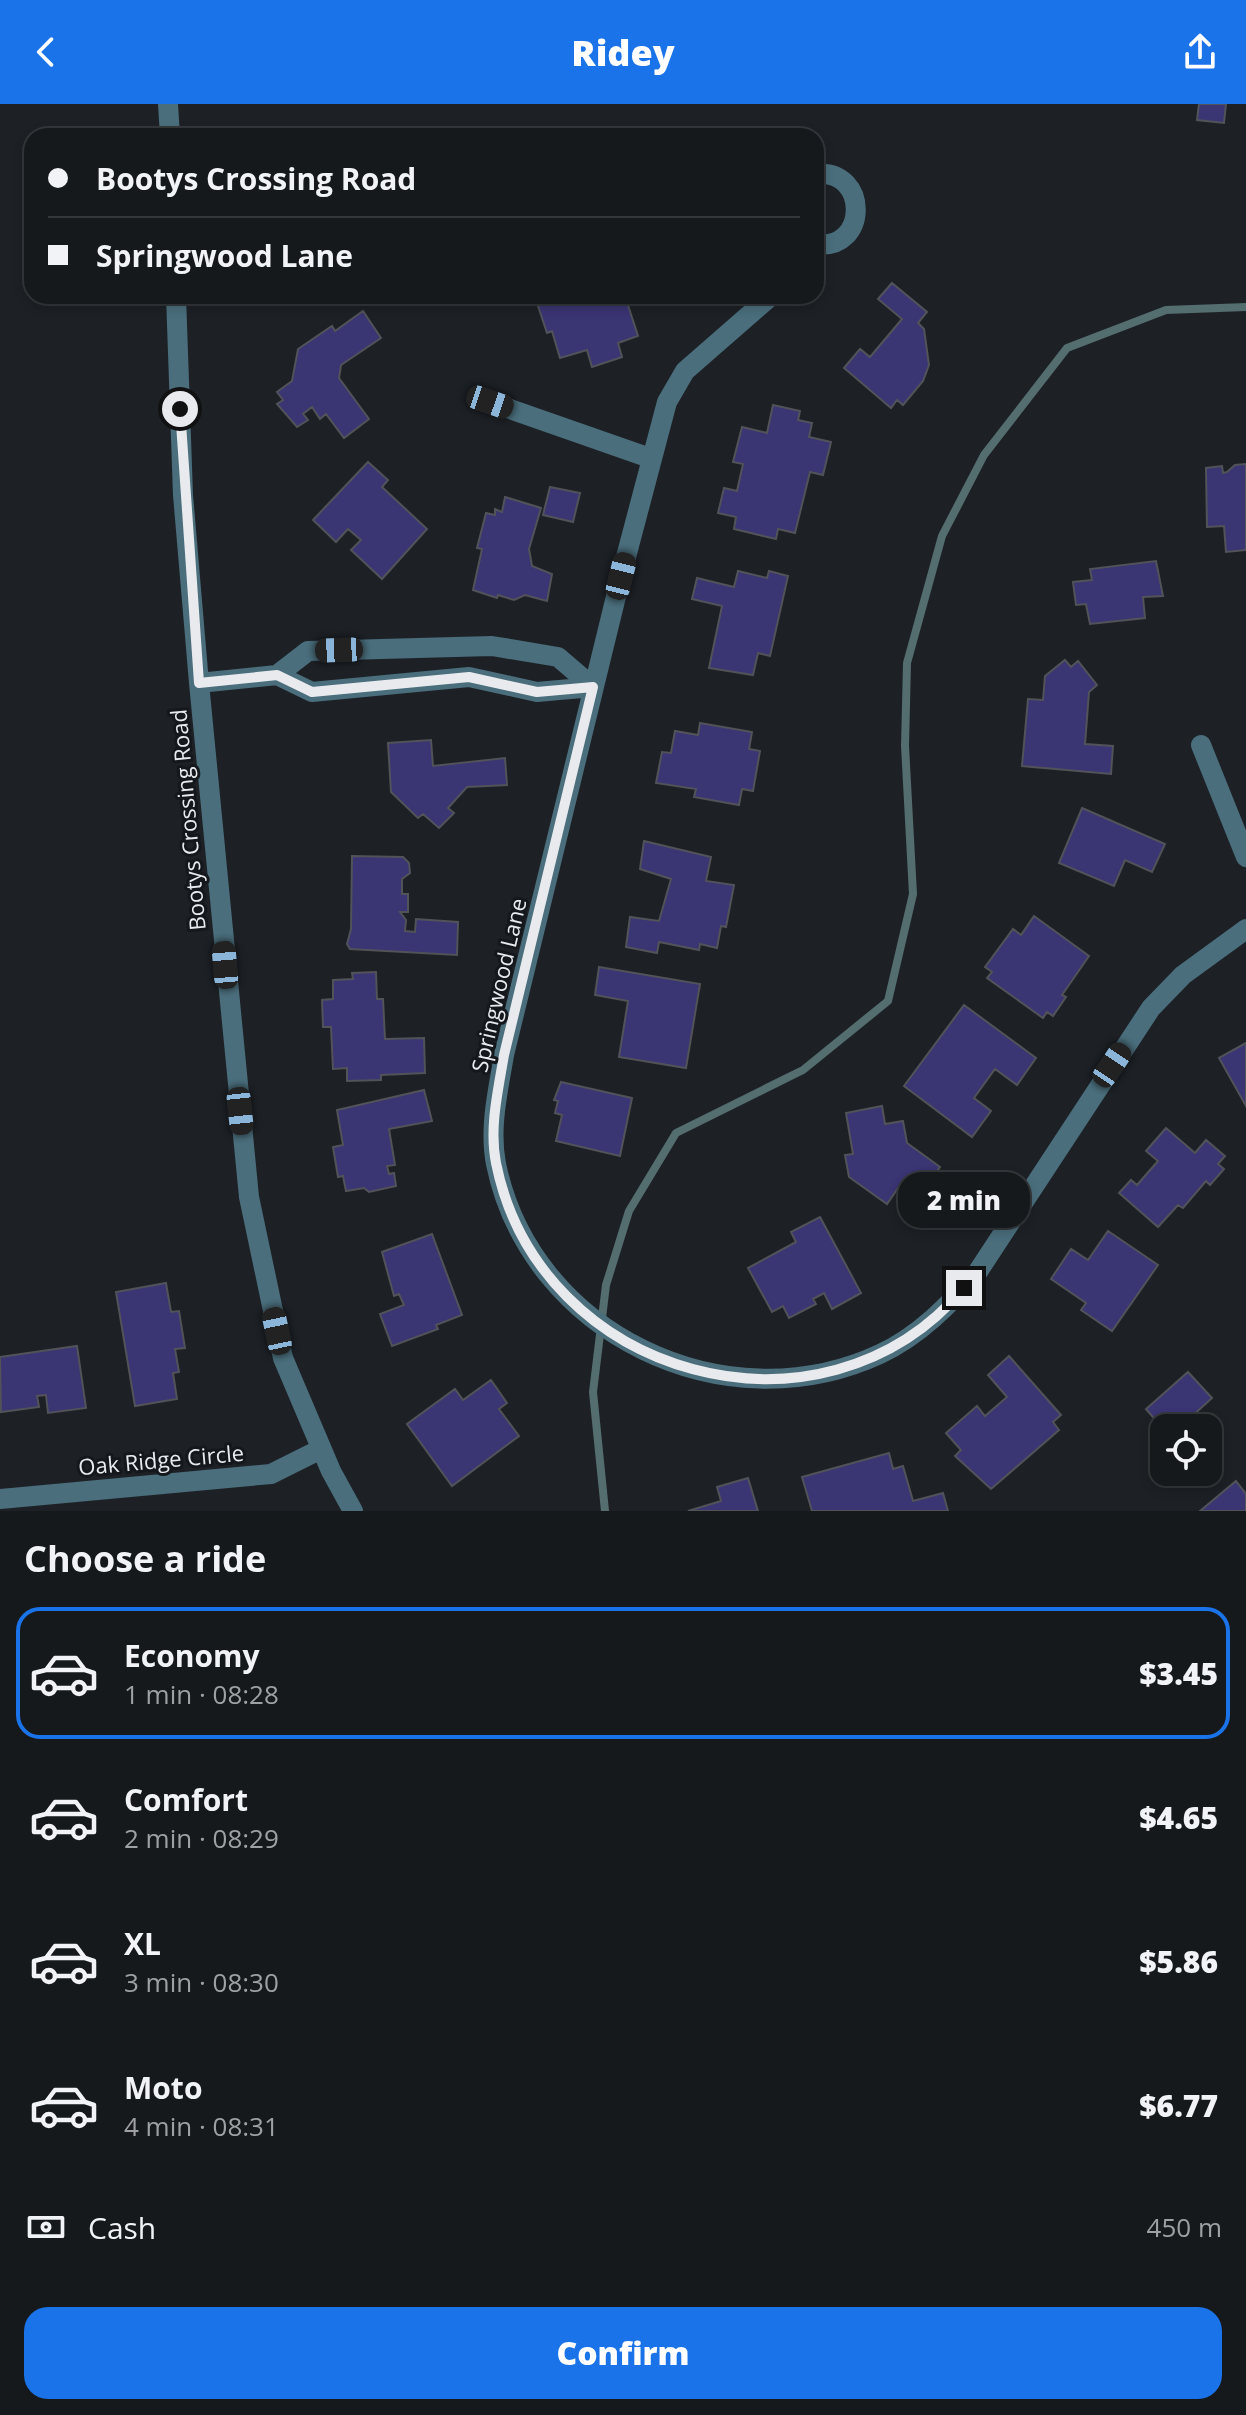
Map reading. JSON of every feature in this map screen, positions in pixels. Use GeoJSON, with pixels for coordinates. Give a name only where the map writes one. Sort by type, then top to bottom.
{"type":"FeatureCollection","features":[{"type":"Feature","properties":{"kind":"street"},"geometry":{"type":"LineString","coordinates":[[168,104],[170,128]]}},
{"type":"Feature","properties":{"kind":"street"},"geometry":{"type":"LineString","coordinates":[[824,175],[836,176],[846,183],[858,203],[853,227],[826,243]]}},
{"type":"Feature","properties":{"kind":"street","name":"Bootys Crossing Road"},"geometry":{"type":"LineString","coordinates":[[176,304],[183,495],[249,1197],[283,1358],[321,1449],[353,1511]]}},
{"type":"Feature","properties":{"kind":"street","name":"Springwood Lane"},"geometry":{"type":"LineString","coordinates":[[762,304],[685,371],[667,402],[650,458],[504,1055],[494,1115],[496,1161],[505,1197],[538,1259],[565,1296],[601,1326],[643,1350],[683,1368],[719,1377],[797,1379],[841,1369],[882,1354],[951,1304],[977,1273],[1151,1008],[1183,975],[1246,929]]}},
{"type":"Feature","properties":{"kind":"street"},"geometry":{"type":"LineString","coordinates":[[490,402],[650,458]]}},
{"type":"Feature","properties":{"kind":"street"},"geometry":{"type":"LineString","coordinates":[[277,675],[308,651],[492,646],[558,657],[593,687]]}},
{"type":"Feature","properties":{"kind":"street"},"geometry":{"type":"LineString","coordinates":[[199,683],[277,675],[312,692],[469,677],[537,692],[593,687]]}},
{"type":"Feature","properties":{"kind":"street"},"geometry":{"type":"LineString","coordinates":[[1201,745],[1246,857]]}},
{"type":"Feature","properties":{"kind":"street","name":"Oak Ridge Circle"},"geometry":{"type":"LineString","coordinates":[[0,1499],[271,1474],[321,1449]]}},
{"type":"Feature","properties":{"kind":"building"},"geometry":{"type":"Polygon","coordinates":[[[1199,104],[1226,104],[1224,123],[1197,120],[1199,104]]]}},
{"type":"Feature","properties":{"kind":"building"},"geometry":{"type":"Polygon","coordinates":[[[892,283],[927,312],[918,323],[924,329],[929,365],[923,381],[903,405],[897,400],[891,408],[844,368],[860,349],[870,357],[902,319],[878,299],[892,283]]]}},
{"type":"Feature","properties":{"kind":"building"},"geometry":{"type":"Polygon","coordinates":[[[537,304],[628,304],[638,336],[618,343],[622,357],[592,367],[587,350],[560,358],[552,331],[547,333],[537,304]]]}},
{"type":"Feature","properties":{"kind":"building"},"geometry":{"type":"Polygon","coordinates":[[[363,311],[381,338],[341,365],[339,378],[369,419],[344,438],[326,414],[320,419],[312,407],[303,414],[308,420],[297,427],[277,404],[283,400],[277,392],[292,381],[298,349],[332,326],[335,331],[363,311]]]}},
{"type":"Feature","properties":{"kind":"building"},"geometry":{"type":"Polygon","coordinates":[[[773,405],[800,411],[798,420],[812,423],[809,437],[831,442],[823,475],[810,472],[795,533],[778,529],[776,539],[734,529],[736,517],[718,513],[724,488],[737,491],[743,464],[733,462],[742,427],[767,433],[773,405]]]}},
{"type":"Feature","properties":{"kind":"building"},"geometry":{"type":"Polygon","coordinates":[[[368,462],[388,480],[382,487],[427,529],[382,579],[351,550],[361,540],[348,529],[336,542],[313,520],[368,462]]]}},
{"type":"Feature","properties":{"kind":"building"},"geometry":{"type":"Polygon","coordinates":[[[1246,464],[1246,550],[1226,552],[1224,526],[1207,527],[1206,468],[1222,466],[1223,473],[1235,465],[1246,464]]]}},
{"type":"Feature","properties":{"kind":"building"},"geometry":{"type":"Polygon","coordinates":[[[550,487],[580,493],[573,522],[543,515],[550,487]]]}},
{"type":"Feature","properties":{"kind":"building"},"geometry":{"type":"Polygon","coordinates":[[[505,497],[541,508],[529,549],[532,566],[552,574],[547,601],[525,595],[514,600],[498,595],[497,598],[473,590],[482,549],[477,548],[486,513],[495,515],[495,509],[502,512],[505,497]]]}},
{"type":"Feature","properties":{"kind":"building"},"geometry":{"type":"Polygon","coordinates":[[[1156,561],[1163,596],[1143,597],[1145,618],[1090,624],[1086,604],[1076,605],[1073,582],[1092,580],[1090,569],[1156,561]]]}},
{"type":"Feature","properties":{"kind":"building"},"geometry":{"type":"Polygon","coordinates":[[[738,571],[767,578],[769,571],[788,576],[770,656],[758,653],[753,675],[709,668],[722,606],[692,599],[697,578],[734,587],[738,571]]]}},
{"type":"Feature","properties":{"kind":"building"},"geometry":{"type":"Polygon","coordinates":[[[1065,660],[1071,667],[1078,661],[1097,685],[1089,692],[1085,744],[1113,746],[1111,774],[1022,766],[1028,699],[1043,700],[1045,676],[1065,660]]]}},
{"type":"Feature","properties":{"kind":"building"},"geometry":{"type":"Polygon","coordinates":[[[700,723],[752,732],[749,749],[760,751],[753,791],[742,789],[739,805],[694,797],[696,789],[656,783],[662,752],[671,753],[675,731],[698,735],[700,723]]]}},
{"type":"Feature","properties":{"kind":"building"},"geometry":{"type":"Polygon","coordinates":[[[431,740],[433,766],[505,758],[507,785],[467,787],[448,808],[454,813],[439,828],[423,814],[418,818],[391,792],[388,743],[431,740]]]}},
{"type":"Feature","properties":{"kind":"building"},"geometry":{"type":"Polygon","coordinates":[[[1082,808],[1165,844],[1152,872],[1125,860],[1114,886],[1059,863],[1082,808]]]}},
{"type":"Feature","properties":{"kind":"building"},"geometry":{"type":"Polygon","coordinates":[[[644,841],[711,857],[706,881],[734,885],[726,927],[721,926],[717,948],[700,944],[699,950],[659,942],[657,953],[626,947],[630,917],[659,921],[671,879],[640,869],[644,841]]]}},
{"type":"Feature","properties":{"kind":"building"},"geometry":{"type":"Polygon","coordinates":[[[352,856],[403,857],[409,863],[410,873],[402,879],[402,894],[408,894],[408,912],[400,912],[406,920],[405,931],[415,932],[416,919],[458,922],[457,955],[350,949],[347,944],[351,929],[352,856]]]}},
{"type":"Feature","properties":{"kind":"building"},"geometry":{"type":"Polygon","coordinates":[[[1034,916],[1089,956],[1062,995],[1066,997],[1053,1016],[1047,1012],[1043,1018],[987,978],[992,972],[985,967],[1013,929],[1021,935],[1034,916]]]}},
{"type":"Feature","properties":{"kind":"building"},"geometry":{"type":"Polygon","coordinates":[[[599,967],[700,984],[686,1068],[619,1057],[628,1001],[595,995],[599,967]]]}},
{"type":"Feature","properties":{"kind":"building"},"geometry":{"type":"Polygon","coordinates":[[[376,972],[377,999],[383,999],[385,1039],[424,1038],[425,1073],[381,1075],[381,1080],[347,1081],[347,1068],[333,1069],[331,1027],[323,1027],[322,1000],[333,999],[333,980],[353,979],[352,973],[376,972]]]}},
{"type":"Feature","properties":{"kind":"building"},"geometry":{"type":"Polygon","coordinates":[[[964,1005],[1036,1058],[1017,1085],[995,1069],[974,1098],[991,1111],[972,1137],[904,1086],[964,1005]]]}},
{"type":"Feature","properties":{"kind":"building"},"geometry":{"type":"Polygon","coordinates":[[[1246,1043],[1246,1106],[1219,1058],[1246,1043]]]}},
{"type":"Feature","properties":{"kind":"building"},"geometry":{"type":"Polygon","coordinates":[[[561,1082],[632,1098],[620,1156],[556,1141],[562,1115],[555,1113],[558,1101],[554,1100],[561,1082]]]}},
{"type":"Feature","properties":{"kind":"building"},"geometry":{"type":"Polygon","coordinates":[[[424,1090],[432,1121],[389,1129],[395,1165],[387,1166],[389,1174],[394,1173],[396,1186],[369,1192],[364,1188],[346,1191],[343,1176],[338,1177],[333,1147],[343,1145],[337,1110],[424,1090]]]}},
{"type":"Feature","properties":{"kind":"building"},"geometry":{"type":"Polygon","coordinates":[[[882,1106],[885,1124],[903,1121],[907,1143],[940,1167],[921,1194],[903,1181],[887,1204],[849,1177],[845,1155],[853,1154],[846,1113],[882,1106]]]}},
{"type":"Feature","properties":{"kind":"building"},"geometry":{"type":"Polygon","coordinates":[[[1166,1128],[1195,1153],[1206,1140],[1225,1156],[1218,1164],[1224,1169],[1210,1185],[1206,1181],[1183,1208],[1178,1205],[1158,1227],[1119,1193],[1131,1180],[1137,1185],[1158,1161],[1146,1151],[1166,1128]]]}},
{"type":"Feature","properties":{"kind":"building"},"geometry":{"type":"Polygon","coordinates":[[[820,1217],[861,1293],[832,1309],[824,1293],[813,1299],[816,1304],[789,1318],[783,1306],[772,1312],[748,1268],[796,1242],[791,1232],[820,1217]]]}},
{"type":"Feature","properties":{"kind":"building"},"geometry":{"type":"Polygon","coordinates":[[[1108,1231],[1158,1265],[1112,1331],[1081,1310],[1086,1303],[1051,1279],[1071,1249],[1088,1260],[1108,1231]]]}},
{"type":"Feature","properties":{"kind":"building"},"geometry":{"type":"Polygon","coordinates":[[[432,1234],[462,1315],[436,1325],[438,1329],[392,1346],[380,1314],[404,1305],[399,1294],[394,1296],[382,1252],[432,1234]]]}},
{"type":"Feature","properties":{"kind":"building"},"geometry":{"type":"Polygon","coordinates":[[[166,1283],[171,1312],[179,1311],[185,1348],[175,1349],[179,1372],[173,1373],[177,1399],[135,1406],[116,1292],[166,1283]]]}},
{"type":"Feature","properties":{"kind":"building"},"geometry":{"type":"Polygon","coordinates":[[[77,1346],[86,1408],[48,1413],[46,1395],[37,1396],[39,1407],[1,1412],[0,1357],[77,1346]]]}},
{"type":"Feature","properties":{"kind":"building"},"geometry":{"type":"Polygon","coordinates":[[[1009,1356],[1061,1415],[1053,1422],[1059,1430],[991,1489],[955,1456],[961,1450],[946,1433],[977,1406],[985,1416],[1007,1397],[988,1375],[1009,1356]]]}},
{"type":"Feature","properties":{"kind":"building"},"geometry":{"type":"Polygon","coordinates":[[[1188,1372],[1212,1398],[1194,1414],[1150,1414],[1146,1409],[1188,1372]]]}},
{"type":"Feature","properties":{"kind":"building"},"geometry":{"type":"Polygon","coordinates":[[[491,1380],[507,1403],[499,1409],[519,1436],[452,1486],[407,1424],[455,1389],[463,1400],[491,1380]]]}},
{"type":"Feature","properties":{"kind":"building"},"geometry":{"type":"Polygon","coordinates":[[[889,1453],[893,1469],[903,1466],[913,1501],[943,1493],[948,1511],[812,1511],[802,1477],[889,1453]]]}},
{"type":"Feature","properties":{"kind":"building"},"geometry":{"type":"Polygon","coordinates":[[[748,1478],[758,1511],[688,1511],[721,1501],[717,1487],[748,1478]]]}},
{"type":"Feature","properties":{"kind":"building"},"geometry":{"type":"Polygon","coordinates":[[[1236,1481],[1246,1494],[1246,1511],[1200,1511],[1236,1481]]]}},
{"type":"Feature","properties":{"kind":"waterway"},"geometry":{"type":"LineString","coordinates":[[605,1511],[593,1392],[606,1285],[629,1211],[676,1133],[803,1070],[888,1001],[913,894],[905,746],[907,663],[942,536],[984,455],[1067,348],[1166,310],[1246,307]]}},
{"type":"Feature","properties":{"kind":"route"},"geometry":{"type":"LineString","coordinates":[[180,409],[183,495],[199,683],[277,675],[312,692],[469,677],[537,692],[593,687],[504,1055],[494,1115],[496,1161],[505,1197],[538,1259],[565,1296],[619,1338],[683,1368],[719,1377],[797,1379],[841,1369],[882,1354],[951,1304],[964,1288]]}}]}
